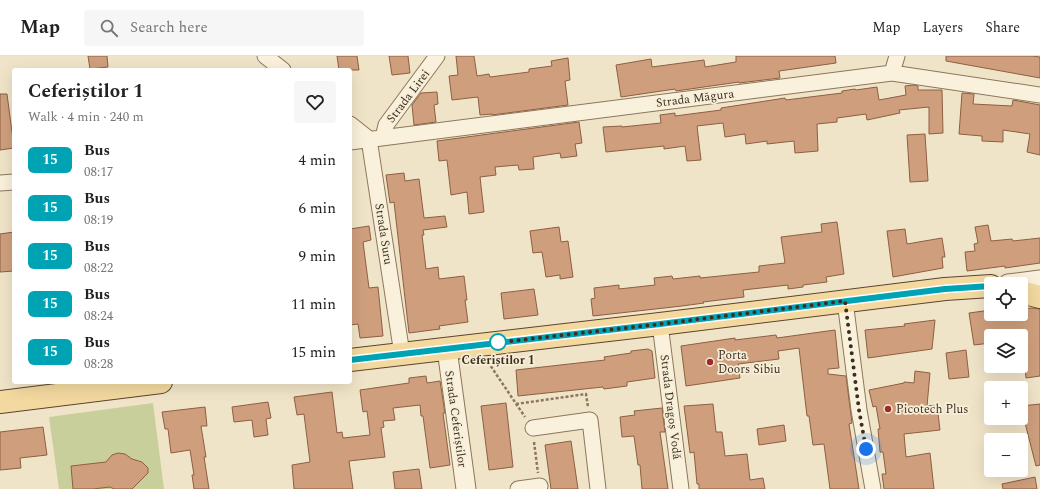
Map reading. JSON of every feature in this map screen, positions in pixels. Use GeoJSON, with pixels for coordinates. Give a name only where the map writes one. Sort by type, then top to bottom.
{"type":"FeatureCollection","features":[{"type":"Feature","properties":{"kind":"main road"},"geometry":{"type":"LineString","coordinates":[[352,360],[945,289],[984,286]]}},
{"type":"Feature","properties":{"kind":"main road"},"geometry":{"type":"LineString","coordinates":[[1028,294],[1040,297]]}},
{"type":"Feature","properties":{"kind":"main road"},"geometry":{"type":"LineString","coordinates":[[0,402],[145,384]]}},
{"type":"Feature","properties":{"kind":"street"},"geometry":{"type":"LineString","coordinates":[[265,56],[280,68]]}},
{"type":"Feature","properties":{"kind":"street","name":"Strada Lirei"},"geometry":{"type":"LineString","coordinates":[[376,138],[437,56]]}},
{"type":"Feature","properties":{"kind":"street"},"geometry":{"type":"LineString","coordinates":[[892,73],[897,56]]}},
{"type":"Feature","properties":{"kind":"street","name":"Strada Măgura"},"geometry":{"type":"LineString","coordinates":[[352,142],[892,73],[1040,94]]}},
{"type":"Feature","properties":{"kind":"street"},"geometry":{"type":"LineString","coordinates":[[352,125],[376,138]]}},
{"type":"Feature","properties":{"kind":"street","name":"Strada Suru"},"geometry":{"type":"LineString","coordinates":[[376,138],[402,354]]}},
{"type":"Feature","properties":{"kind":"street"},"geometry":{"type":"LineString","coordinates":[[0,183],[12,182]]}},
{"type":"Feature","properties":{"kind":"street"},"geometry":{"type":"LineString","coordinates":[[1028,282],[1040,280]]}},
{"type":"Feature","properties":{"kind":"street"},"geometry":{"type":"LineString","coordinates":[[845,301],[859,410],[873,489]]}},
{"type":"Feature","properties":{"kind":"street","name":"Strada Dragoș Vodă"},"geometry":{"type":"LineString","coordinates":[[660,324],[682,489]]}},
{"type":"Feature","properties":{"kind":"street","name":"Strada Ceferiștilor"},"geometry":{"type":"LineString","coordinates":[[447,348],[466,489]]}},
{"type":"Feature","properties":{"kind":"street"},"geometry":{"type":"LineString","coordinates":[[533,428],[590,420],[598,489]]}},
{"type":"Feature","properties":{"kind":"street"},"geometry":{"type":"LineString","coordinates":[[518,489],[540,486]]}},
{"type":"Feature","properties":{"kind":"path"},"geometry":{"type":"LineString","coordinates":[[476,345],[533,428],[540,486]]}},
{"type":"Feature","properties":{"kind":"path"},"geometry":{"type":"LineString","coordinates":[[516,404],[586,394],[590,420]]}},
{"type":"Feature","properties":{"kind":"green space"},"geometry":{"type":"Polygon","coordinates":[[[153,403],[164,489],[59,489],[49,417],[153,403]]]}},
{"type":"Feature","properties":{"kind":"building"},"geometry":{"type":"Polygon","coordinates":[[[88,56],[107,56],[108,67],[90,68],[88,56]]]}},
{"type":"Feature","properties":{"kind":"building"},"geometry":{"type":"Polygon","coordinates":[[[337,56],[357,56],[359,70],[352,70],[352,68],[339,68],[337,56]]]}},
{"type":"Feature","properties":{"kind":"building"},"geometry":{"type":"Polygon","coordinates":[[[389,56],[408,56],[410,73],[392,75],[389,56]]]}},
{"type":"Feature","properties":{"kind":"building"},"geometry":{"type":"Polygon","coordinates":[[[456,56],[474,56],[477,76],[489,74],[490,77],[529,72],[529,69],[552,66],[551,61],[568,58],[570,80],[565,81],[568,105],[492,115],[480,115],[478,97],[452,100],[449,76],[458,75],[456,56]]]}},
{"type":"Feature","properties":{"kind":"building"},"geometry":{"type":"Polygon","coordinates":[[[736,56],[835,56],[836,63],[779,71],[780,78],[676,91],[675,89],[621,97],[616,65],[651,59],[652,67],[704,60],[705,67],[736,62],[736,56]]]}},
{"type":"Feature","properties":{"kind":"building"},"geometry":{"type":"Polygon","coordinates":[[[946,56],[1040,57],[1040,78],[946,61],[946,56]]]}},
{"type":"Feature","properties":{"kind":"building"},"geometry":{"type":"Polygon","coordinates":[[[905,86],[918,86],[918,90],[942,90],[943,133],[929,134],[929,107],[899,110],[900,113],[867,120],[866,114],[837,118],[837,122],[817,124],[818,151],[795,153],[794,141],[767,144],[767,141],[746,144],[745,134],[725,137],[723,123],[697,126],[701,160],[687,161],[685,146],[664,149],[664,146],[606,152],[603,127],[622,127],[661,123],[660,115],[675,113],[675,116],[721,110],[721,108],[785,98],[786,100],[842,93],[842,91],[855,89],[877,87],[879,100],[906,95],[905,86]]]}},
{"type":"Feature","properties":{"kind":"building"},"geometry":{"type":"Polygon","coordinates":[[[437,92],[438,104],[434,105],[436,122],[414,125],[412,105],[421,93],[437,92]]]}},
{"type":"Feature","properties":{"kind":"building"},"geometry":{"type":"Polygon","coordinates":[[[962,93],[974,94],[973,104],[1012,106],[1013,100],[1040,105],[1040,155],[1027,152],[1030,134],[1003,130],[1003,142],[982,141],[982,136],[959,134],[962,93]]]}},
{"type":"Feature","properties":{"kind":"building"},"geometry":{"type":"Polygon","coordinates":[[[0,94],[7,94],[12,133],[12,148],[0,150],[0,94]]]}},
{"type":"Feature","properties":{"kind":"building"},"geometry":{"type":"Polygon","coordinates":[[[579,122],[582,143],[575,144],[577,156],[561,158],[560,153],[533,157],[534,169],[519,170],[518,165],[495,167],[496,175],[480,177],[484,212],[469,214],[467,192],[451,195],[447,160],[439,161],[437,141],[579,122]]]}},
{"type":"Feature","properties":{"kind":"building"},"geometry":{"type":"Polygon","coordinates":[[[925,134],[928,181],[910,182],[907,135],[925,134]]]}},
{"type":"Feature","properties":{"kind":"building"},"geometry":{"type":"Polygon","coordinates":[[[404,173],[405,181],[419,179],[424,218],[445,216],[447,227],[423,230],[424,235],[422,235],[426,269],[438,267],[439,279],[464,276],[468,322],[439,326],[440,329],[409,333],[394,202],[390,203],[386,175],[404,173]]]}},
{"type":"Feature","properties":{"kind":"building"},"geometry":{"type":"Polygon","coordinates":[[[837,222],[844,274],[826,277],[827,282],[803,285],[803,287],[788,289],[788,285],[743,290],[744,297],[593,316],[591,299],[595,298],[594,288],[619,285],[619,289],[655,285],[654,278],[672,276],[673,279],[700,276],[700,278],[759,272],[759,266],[785,263],[781,237],[822,232],[821,224],[837,222]]]}},
{"type":"Feature","properties":{"kind":"building"},"geometry":{"type":"Polygon","coordinates":[[[988,225],[991,241],[1012,239],[1013,241],[1040,238],[1040,263],[967,271],[965,252],[975,251],[974,244],[978,243],[975,227],[988,225]]]}},
{"type":"Feature","properties":{"kind":"building"},"geometry":{"type":"Polygon","coordinates":[[[369,226],[371,240],[363,242],[369,288],[378,287],[383,336],[360,338],[358,324],[352,325],[352,229],[369,226]]]}},
{"type":"Feature","properties":{"kind":"building"},"geometry":{"type":"Polygon","coordinates":[[[559,227],[561,242],[568,241],[573,277],[560,279],[560,275],[546,277],[542,252],[533,253],[530,231],[559,227]]]}},
{"type":"Feature","properties":{"kind":"building"},"geometry":{"type":"Polygon","coordinates":[[[905,229],[907,244],[942,238],[945,257],[942,257],[943,268],[893,277],[887,231],[905,229]]]}},
{"type":"Feature","properties":{"kind":"building"},"geometry":{"type":"Polygon","coordinates":[[[12,232],[12,271],[0,272],[0,234],[12,232]]]}},
{"type":"Feature","properties":{"kind":"building"},"geometry":{"type":"Polygon","coordinates":[[[534,289],[538,315],[504,319],[501,293],[534,289]]]}},
{"type":"Feature","properties":{"kind":"building"},"geometry":{"type":"Polygon","coordinates":[[[1028,308],[1040,309],[1040,376],[1026,378],[1025,373],[1028,373],[1028,329],[984,329],[984,344],[974,345],[969,313],[984,311],[984,321],[1028,321],[1028,308]]]}},
{"type":"Feature","properties":{"kind":"building"},"geometry":{"type":"Polygon","coordinates":[[[935,320],[932,349],[868,358],[865,330],[905,326],[904,324],[935,320]]]}},
{"type":"Feature","properties":{"kind":"building"},"geometry":{"type":"Polygon","coordinates":[[[835,330],[839,368],[828,369],[828,374],[846,376],[852,423],[849,424],[859,489],[830,489],[824,444],[813,445],[809,416],[807,416],[799,348],[778,351],[779,359],[738,364],[740,378],[686,386],[681,346],[735,338],[735,340],[776,335],[777,338],[835,330]]]}},
{"type":"Feature","properties":{"kind":"building"},"geometry":{"type":"Polygon","coordinates":[[[648,349],[652,351],[655,378],[627,382],[627,386],[518,396],[516,370],[605,360],[604,357],[648,349]]]}},
{"type":"Feature","properties":{"kind":"building"},"geometry":{"type":"Polygon","coordinates":[[[966,350],[969,377],[949,379],[946,353],[966,350]]]}},
{"type":"Feature","properties":{"kind":"building"},"geometry":{"type":"Polygon","coordinates":[[[915,371],[930,373],[927,406],[937,405],[940,430],[904,434],[906,457],[930,453],[934,489],[884,489],[882,474],[886,474],[883,452],[880,452],[878,429],[880,429],[876,406],[873,407],[869,390],[904,382],[914,383],[915,371]]]}},
{"type":"Feature","properties":{"kind":"building"},"geometry":{"type":"Polygon","coordinates":[[[426,376],[427,383],[440,381],[450,465],[430,468],[423,416],[421,416],[420,405],[393,408],[395,420],[383,421],[384,427],[381,428],[385,457],[349,461],[353,489],[294,489],[292,465],[310,462],[304,414],[297,415],[294,397],[332,392],[337,433],[342,432],[343,438],[370,435],[367,411],[363,412],[360,390],[409,383],[409,378],[426,376]]]}},
{"type":"Feature","properties":{"kind":"building"},"geometry":{"type":"Polygon","coordinates":[[[268,402],[271,418],[266,419],[268,435],[254,437],[252,420],[234,422],[232,407],[268,402]]]}},
{"type":"Feature","properties":{"kind":"building"},"geometry":{"type":"Polygon","coordinates":[[[506,403],[513,467],[489,470],[481,406],[506,403]]]}},
{"type":"Feature","properties":{"kind":"building"},"geometry":{"type":"Polygon","coordinates":[[[713,404],[716,432],[722,432],[725,456],[747,454],[750,480],[763,478],[765,489],[699,489],[699,484],[697,484],[694,452],[690,453],[684,406],[713,404]]]}},
{"type":"Feature","properties":{"kind":"building"},"geometry":{"type":"Polygon","coordinates":[[[1040,404],[1040,465],[1036,466],[1026,425],[1028,425],[1028,405],[1040,404]]]}},
{"type":"Feature","properties":{"kind":"building"},"geometry":{"type":"Polygon","coordinates":[[[205,407],[207,426],[201,426],[209,489],[194,489],[192,475],[194,475],[190,450],[171,453],[168,429],[165,429],[162,412],[205,407]]]}},
{"type":"Feature","properties":{"kind":"building"},"geometry":{"type":"Polygon","coordinates":[[[662,408],[665,432],[660,432],[668,489],[642,489],[640,465],[638,465],[634,436],[622,437],[620,417],[635,415],[634,411],[662,408]]]}},
{"type":"Feature","properties":{"kind":"building"},"geometry":{"type":"Polygon","coordinates":[[[784,425],[786,441],[759,445],[757,429],[784,425]]]}},
{"type":"Feature","properties":{"kind":"building"},"geometry":{"type":"Polygon","coordinates":[[[43,427],[47,455],[20,458],[21,468],[0,470],[0,432],[43,427]]]}},
{"type":"Feature","properties":{"kind":"building"},"geometry":{"type":"Polygon","coordinates":[[[571,441],[578,489],[551,489],[545,445],[571,441]]]}},
{"type":"Feature","properties":{"kind":"building"},"geometry":{"type":"Polygon","coordinates":[[[118,453],[125,454],[132,459],[142,462],[148,468],[148,473],[132,489],[114,489],[110,487],[73,489],[71,466],[106,462],[112,455],[118,453]]]}},
{"type":"Feature","properties":{"kind":"building"},"geometry":{"type":"Polygon","coordinates":[[[419,469],[422,489],[395,489],[393,472],[419,469]]]}},
{"type":"Feature","properties":{"kind":"building"},"geometry":{"type":"Polygon","coordinates":[[[1035,477],[1037,489],[1003,489],[1002,484],[1035,477]]]}},
{"type":"Feature","properties":{"kind":"bus line","name":"15"},"geometry":{"type":"LineString","coordinates":[[352,360],[945,289],[984,286]]}},
{"type":"Feature","properties":{"kind":"place","name":"Ceferiștilor 1"},"geometry":{"type":"Point","coordinates":[498,342]}},
{"type":"Feature","properties":{"kind":"place","name":"Porta Doors Sibiu"},"geometry":{"type":"Point","coordinates":[710,362]}},
{"type":"Feature","properties":{"kind":"place","name":"Picotech Plus"},"geometry":{"type":"Point","coordinates":[888,409]}},
{"type":"Feature","properties":{"kind":"route"},"geometry":{"type":"LineString","coordinates":[[498,342],[494,343],[845,301],[859,410],[866,449]]}}]}
